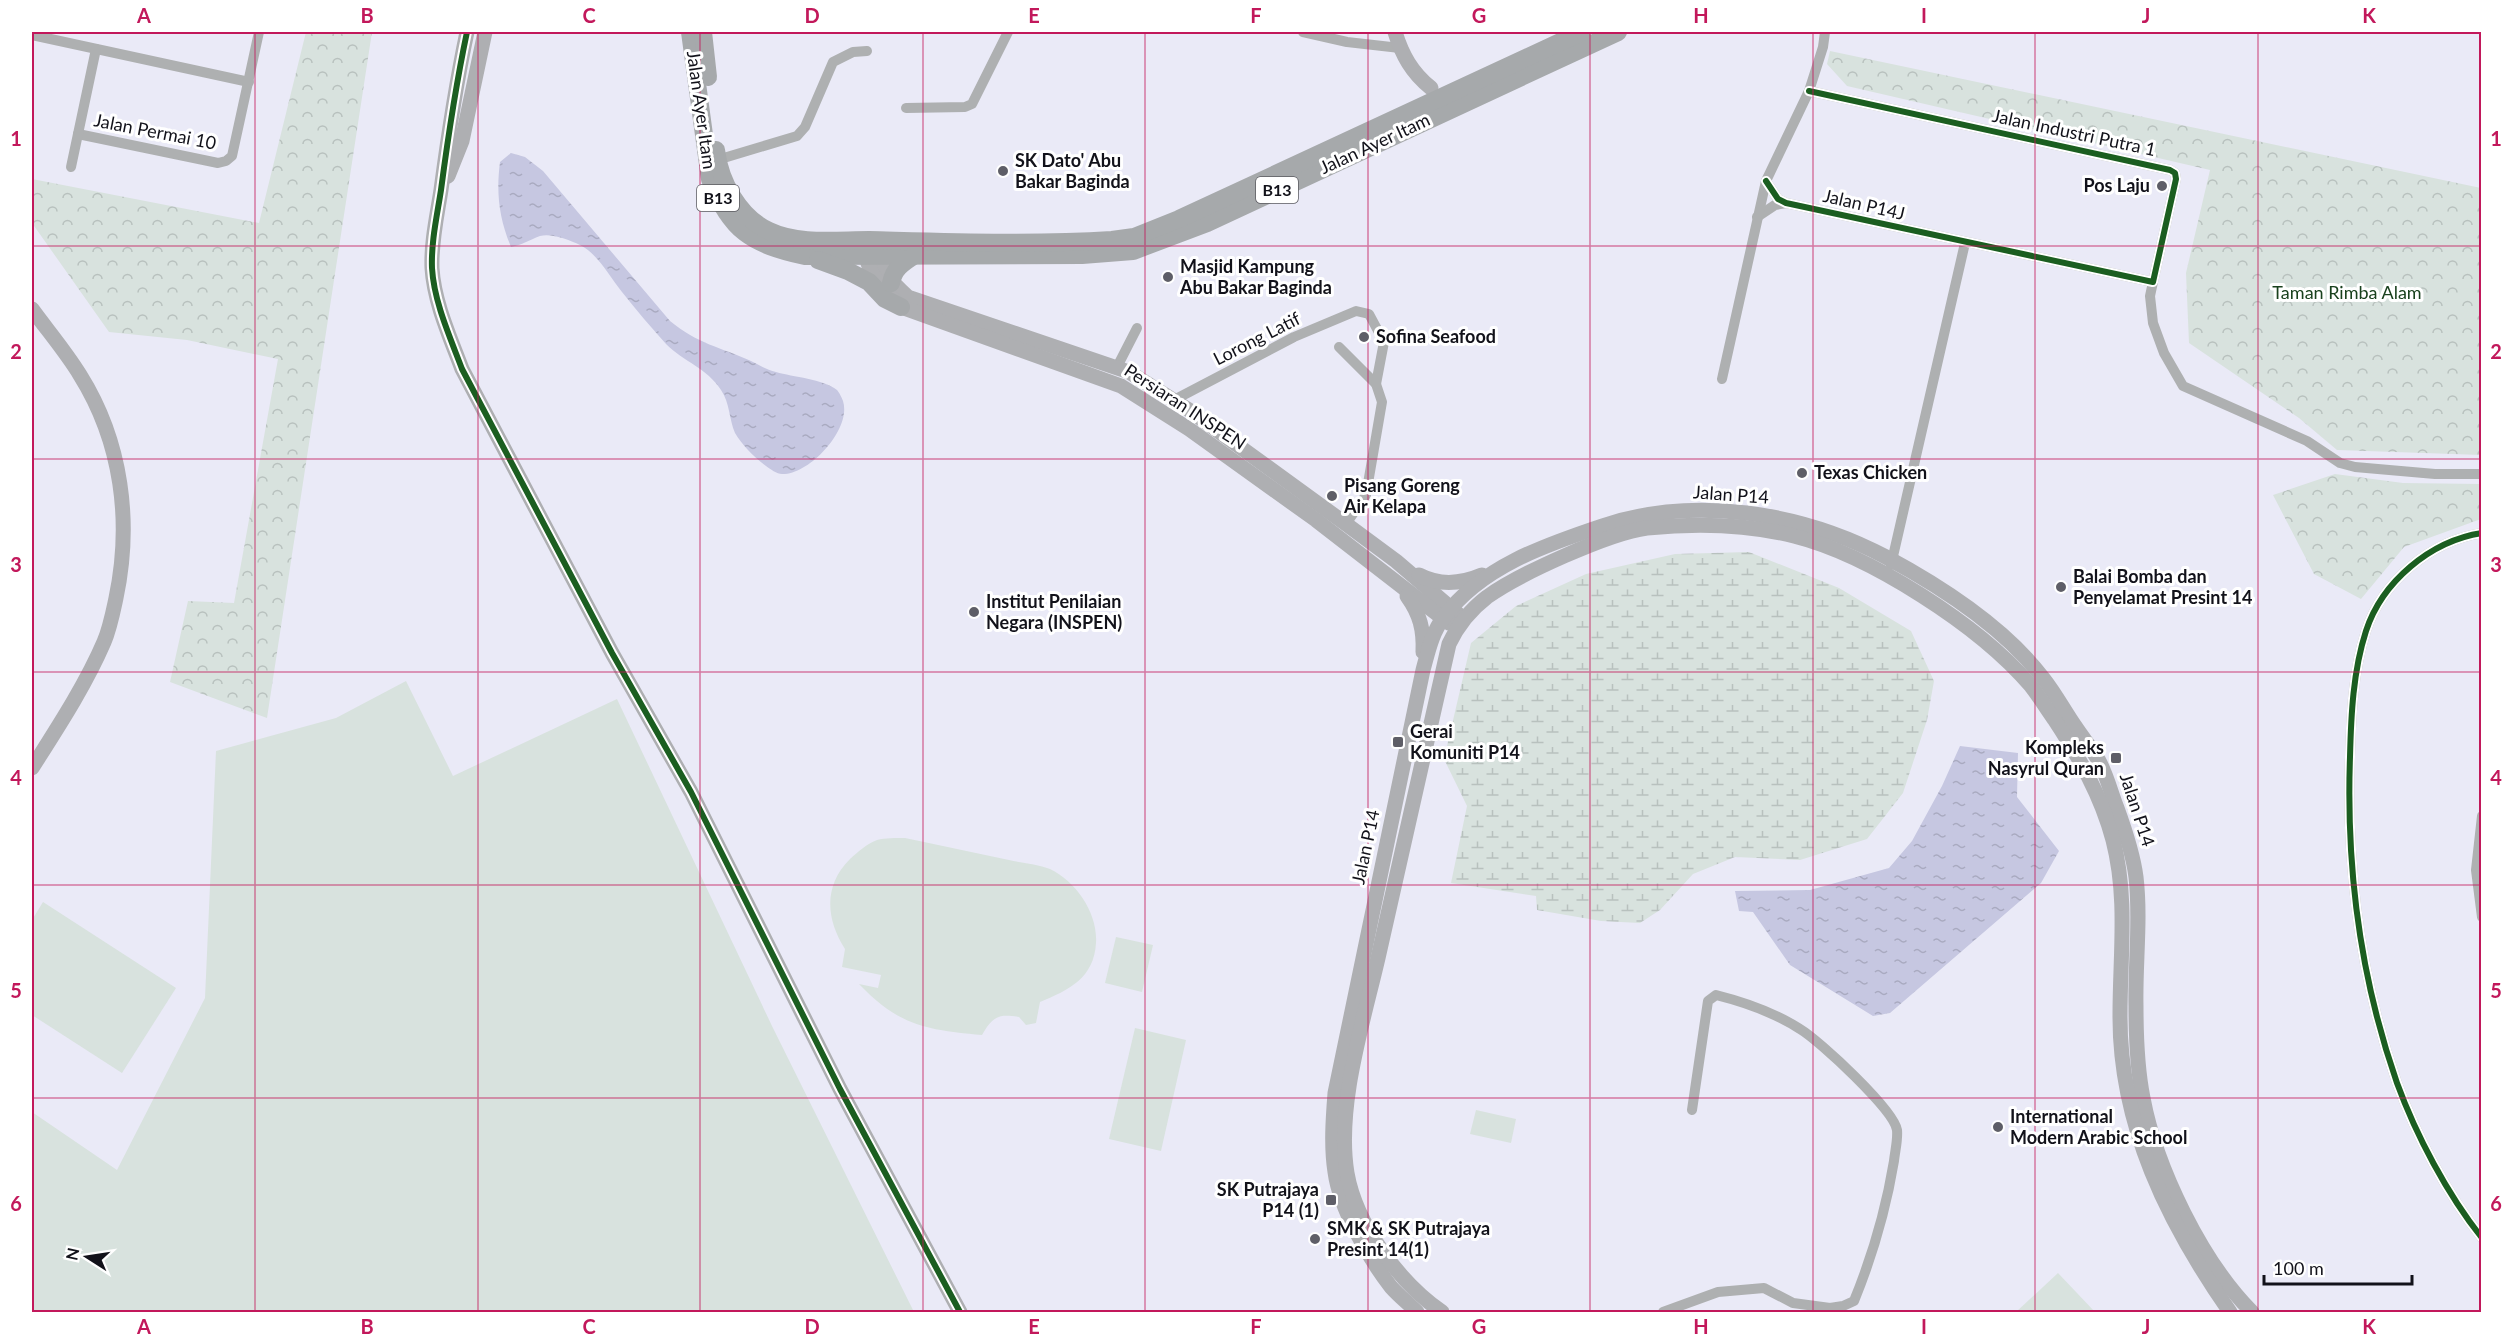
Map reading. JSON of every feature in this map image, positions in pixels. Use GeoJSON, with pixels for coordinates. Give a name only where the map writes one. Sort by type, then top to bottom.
{"type":"FeatureCollection","features":[{"type":"Feature","properties":{"kind":"main road"},"geometry":{"type":"LineString","coordinates":[[468,32],[447,136],[434,231],[432,268],[435,290],[462,369],[606,643],[690,792],[840,1089],[960,1312]]}},
{"type":"Feature","properties":{"kind":"main road"},"geometry":{"type":"LineString","coordinates":[[441,192],[462,141],[485,32]]}},
{"type":"Feature","properties":{"kind":"main road","name":"Jalan Ayer Itam"},"geometry":{"type":"LineString","coordinates":[[690,32],[710,179],[727,216],[737,227],[760,243],[805,256],[871,248]]}},
{"type":"Feature","properties":{"kind":"main road","name":"Jalan Ayer Itam"},"geometry":{"type":"LineString","coordinates":[[703,32],[717,160],[727,187],[737,203],[749,218],[768,231],[786,238],[871,248]]}},
{"type":"Feature","properties":{"kind":"main road"},"geometry":{"type":"LineString","coordinates":[[1395,32],[1400,48],[1412,70],[1431,88]]}},
{"type":"Feature","properties":{"kind":"main road","name":"Jalan Ayer Itam"},"geometry":{"type":"LineString","coordinates":[[909,248],[1112,240],[1134,237],[1179,219],[1561,41],[1618,32]]}},
{"type":"Feature","properties":{"kind":"main road","name":"Jalan Ayer Itam"},"geometry":{"type":"LineString","coordinates":[[909,248],[1082,255],[1133,251],[1207,223],[1298,180],[1326,177],[1460,119],[1562,68],[1586,38]]}},
{"type":"Feature","properties":{"kind":"main road"},"geometry":{"type":"LineString","coordinates":[[1215,201],[1334,136],[1431,88],[1561,41]]}},
{"type":"Feature","properties":{"kind":"main road"},"geometry":{"type":"LineString","coordinates":[[462,55],[479,57]]}},
{"type":"Feature","properties":{"kind":"main road"},"geometry":{"type":"LineString","coordinates":[[871,248],[891,283]]}},
{"type":"Feature","properties":{"kind":"main road","name":"B13"},"geometry":{"type":"LineString","coordinates":[[871,248],[909,248]]}},
{"type":"Feature","properties":{"kind":"main road","name":"Persiaran INSPEN"},"geometry":{"type":"LineString","coordinates":[[871,248],[880,287],[901,307],[1121,386],[1189,429],[1394,579]]}},
{"type":"Feature","properties":{"kind":"main road"},"geometry":{"type":"LineString","coordinates":[[891,283],[893,274],[909,248]]}},
{"type":"Feature","properties":{"kind":"main road"},"geometry":{"type":"LineString","coordinates":[[805,256],[848,271],[869,282],[885,300],[901,307]]}},
{"type":"Feature","properties":{"kind":"main road","name":"Persiaran INSPEN"},"geometry":{"type":"LineString","coordinates":[[891,283],[908,297],[1117,367],[1174,400],[1396,561]]}},
{"type":"Feature","properties":{"kind":"main road"},"geometry":{"type":"LineString","coordinates":[[32,309],[80,375],[95,403],[115,457],[121,484],[125,529],[121,574],[105,640],[70,708],[32,768]]}},
{"type":"Feature","properties":{"kind":"main road","name":"Jalan P14"},"geometry":{"type":"LineString","coordinates":[[1443,1312],[1401,1276],[1374,1239],[1354,1199],[1347,1172],[1345,1127],[1348,1096],[1453,619],[1476,583],[1553,542],[1624,519],[1677,511],[1719,511],[1803,523],[1871,549],[2018,672],[2032,688],[2082,761],[2100,799],[2113,838],[2121,875],[2124,930],[2120,1017],[2131,1117],[2148,1168],[2168,1210],[2205,1277],[2230,1312]]}},
{"type":"Feature","properties":{"kind":"main road","name":"Jalan P14"},"geometry":{"type":"LineString","coordinates":[[1418,1312],[1392,1287],[1364,1245],[1343,1203],[1335,1172],[1332,1128],[1335,1093],[1423,670],[1432,638],[1453,619],[1487,597],[1559,559],[1631,530],[1675,525],[1763,529],[1797,536],[1890,567],[1967,608],[2022,655],[2043,677],[2101,764],[2125,831],[2135,874],[2138,907],[2136,1004],[2138,1051],[2143,1098],[2152,1133],[2165,1170],[2197,1237],[2218,1270],[2252,1312]]}},
{"type":"Feature","properties":{"kind":"main road"},"geometry":{"type":"LineString","coordinates":[[1396,561],[1453,619]]}},
{"type":"Feature","properties":{"kind":"main road"},"geometry":{"type":"LineString","coordinates":[[1396,561],[1432,582],[1450,583],[1474,578],[1513,562]]}},
{"type":"Feature","properties":{"kind":"main road"},"geometry":{"type":"LineString","coordinates":[[1394,579],[1453,619]]}},
{"type":"Feature","properties":{"kind":"main road"},"geometry":{"type":"LineString","coordinates":[[1394,579],[1416,608],[1423,628],[1423,670]]}},
{"type":"Feature","properties":{"kind":"street"},"geometry":{"type":"LineString","coordinates":[[32,35],[249,82],[260,32]]}},
{"type":"Feature","properties":{"kind":"street"},"geometry":{"type":"LineString","coordinates":[[906,108],[965,107],[972,104],[1008,32]]}},
{"type":"Feature","properties":{"kind":"street"},"geometry":{"type":"LineString","coordinates":[[1303,32],[1347,42],[1400,48]]}},
{"type":"Feature","properties":{"kind":"street"},"geometry":{"type":"LineString","coordinates":[[1722,379],[1766,181],[1809,91],[1823,47],[1825,32]]}},
{"type":"Feature","properties":{"kind":"street"},"geometry":{"type":"LineString","coordinates":[[71,167],[96,49]]}},
{"type":"Feature","properties":{"kind":"street"},"geometry":{"type":"LineString","coordinates":[[717,160],[797,136],[806,127],[833,62],[853,52],[867,51]]}},
{"type":"Feature","properties":{"kind":"street","name":"Jalan Permai 10"},"geometry":{"type":"LineString","coordinates":[[78,134],[218,163],[226,161],[232,156],[249,82]]}},
{"type":"Feature","properties":{"kind":"street","name":"Jalan Industri Putra 1"},"geometry":{"type":"LineString","coordinates":[[1809,91],[2170,170],[2175,173],[2176,179],[2150,296],[2154,323],[2163,353],[2183,386],[2307,441],[2340,463],[2355,467],[2435,474],[2481,474]]}},
{"type":"Feature","properties":{"kind":"street"},"geometry":{"type":"LineString","coordinates":[[1766,181],[1778,199],[1786,203]]}},
{"type":"Feature","properties":{"kind":"street"},"geometry":{"type":"LineString","coordinates":[[1757,217],[1775,205],[1786,203]]}},
{"type":"Feature","properties":{"kind":"street","name":"Jalan P14J"},"geometry":{"type":"LineString","coordinates":[[1786,203],[1965,243]]}},
{"type":"Feature","properties":{"kind":"street"},"geometry":{"type":"LineString","coordinates":[[1890,567],[1965,243],[2153,282]]}},
{"type":"Feature","properties":{"kind":"street","name":"Lorong Latif"},"geometry":{"type":"LineString","coordinates":[[1174,400],[1294,337],[1356,310],[1369,314],[1384,342],[1376,384]]}},
{"type":"Feature","properties":{"kind":"street"},"geometry":{"type":"LineString","coordinates":[[1117,367],[1137,328]]}},
{"type":"Feature","properties":{"kind":"street"},"geometry":{"type":"LineString","coordinates":[[1339,347],[1376,384],[1382,402],[1369,484],[1360,505],[1346,524]]}},
{"type":"Feature","properties":{"kind":"street"},"geometry":{"type":"LineString","coordinates":[[2481,533],[2457,539],[2421,558],[2403,573],[2387,592],[2366,630],[2350,731],[2348,803],[2360,944],[2369,988],[2392,1066],[2406,1105],[2431,1157],[2481,1238]]}},
{"type":"Feature","properties":{"kind":"street"},"geometry":{"type":"LineString","coordinates":[[2481,816],[2476,870],[2481,917]]}},
{"type":"Feature","properties":{"kind":"street"},"geometry":{"type":"LineString","coordinates":[[1663,1312],[1718,1292],[1764,1288],[1793,1303],[1830,1308],[1854,1301],[1866,1271],[1890,1186],[1897,1139],[1894,1118],[1856,1077],[1801,1029],[1737,1000],[1716,995],[1708,1001],[1692,1110]]}},
{"type":"Feature","properties":{"kind":"green space"},"geometry":{"type":"Polygon","coordinates":[[[306,32],[372,32],[267,718],[170,682],[188,601],[234,603],[278,359],[187,340],[109,332],[32,223],[32,179],[259,223],[306,32]]]}},
{"type":"Feature","properties":{"kind":"green space","name":"Taman Rimba Alam"},"geometry":{"type":"Polygon","coordinates":[[[1830,51],[2481,188],[2481,455],[2337,450],[2299,418],[2189,343],[2186,273],[2210,170],[1847,86],[1827,64],[1830,51]]]}},
{"type":"Feature","properties":{"kind":"green space"},"geometry":{"type":"Polygon","coordinates":[[[2335,474],[2403,483],[2481,484],[2481,519],[2404,547],[2361,599],[2314,574],[2273,495],[2335,474]]]}},
{"type":"Feature","properties":{"kind":"green space"},"geometry":{"type":"Polygon","coordinates":[[[1749,552],[1839,588],[1911,631],[1934,681],[1927,720],[1903,793],[1867,839],[1800,860],[1735,857],[1693,874],[1660,910],[1640,923],[1601,921],[1537,910],[1536,896],[1451,883],[1467,806],[1444,759],[1471,643],[1516,606],[1586,574],[1675,554],[1749,552]]]}},
{"type":"Feature","properties":{"kind":"green space"},"geometry":{"type":"Polygon","coordinates":[[[406,681],[453,776],[617,699],[772,1026],[914,1312],[32,1312],[32,1112],[117,1170],[205,998],[216,751],[336,718],[406,681]]]}},
{"type":"Feature","properties":{"kind":"green space"},"geometry":{"type":"Polygon","coordinates":[[[905,838],[1045,867],[1060,875],[1077,890],[1089,910],[1096,932],[1094,955],[1085,974],[1078,981],[1061,993],[1040,1002],[1036,1023],[1026,1025],[1019,1017],[1001,1016],[989,1024],[982,1035],[929,1028],[887,1009],[859,984],[878,988],[881,975],[842,967],[845,949],[834,926],[830,903],[835,880],[841,869],[862,848],[880,839],[905,838]]]}},
{"type":"Feature","properties":{"kind":"green space"},"geometry":{"type":"Polygon","coordinates":[[[43,902],[176,988],[122,1073],[32,1015],[32,920],[43,902]]]}},
{"type":"Feature","properties":{"kind":"green space"},"geometry":{"type":"Polygon","coordinates":[[[1116,937],[1153,945],[1142,992],[1105,983],[1116,937]]]}},
{"type":"Feature","properties":{"kind":"green space"},"geometry":{"type":"Polygon","coordinates":[[[1135,1028],[1186,1040],[1161,1151],[1109,1139],[1135,1028]]]}},
{"type":"Feature","properties":{"kind":"green space"},"geometry":{"type":"Polygon","coordinates":[[[1476,1110],[1516,1119],[1511,1143],[1470,1134],[1476,1110]]]}},
{"type":"Feature","properties":{"kind":"green space"},"geometry":{"type":"Polygon","coordinates":[[[2058,1273],[2095,1312],[2016,1312],[2058,1273]]]}},
{"type":"Feature","properties":{"kind":"water"},"geometry":{"type":"Polygon","coordinates":[[[511,153],[525,157],[543,171],[670,321],[680,329],[769,370],[816,381],[837,390],[843,401],[844,412],[841,424],[835,437],[816,459],[793,472],[780,474],[753,455],[735,433],[726,400],[715,382],[666,344],[603,266],[586,249],[576,243],[550,235],[540,236],[511,247],[501,216],[498,184],[500,162],[511,153]]]}},
{"type":"Feature","properties":{"kind":"water"},"geometry":{"type":"Polygon","coordinates":[[[1960,746],[2018,753],[2017,797],[2059,851],[2041,883],[1890,1013],[1873,1016],[1790,965],[1753,912],[1739,911],[1735,891],[1810,890],[1889,868],[1912,841],[1942,786],[1960,746]]]}},
{"type":"Feature","properties":{"kind":"cycle path"},"geometry":{"type":"LineString","coordinates":[[467,32],[449,130],[432,258],[436,294],[462,369],[612,653],[691,792],[840,1089],[960,1312]]}},
{"type":"Feature","properties":{"kind":"cycle path"},"geometry":{"type":"LineString","coordinates":[[1766,181],[1778,199],[1786,203],[2153,282],[2176,179],[2175,173],[2170,170],[1809,91]]}},
{"type":"Feature","properties":{"kind":"cycle path"},"geometry":{"type":"LineString","coordinates":[[2482,533],[2463,537],[2427,555],[2396,581],[2373,613],[2366,631],[2355,678],[2349,799],[2350,840],[2358,922],[2373,1003],[2384,1043],[2397,1083],[2423,1143],[2457,1203],[2482,1238]]}},
{"type":"Feature","properties":{"kind":"place","name":"SK Dato' Abu Bakar Baginda"},"geometry":{"type":"Point","coordinates":[1003,171]}},
{"type":"Feature","properties":{"kind":"place","name":"Pos Laju"},"geometry":{"type":"Point","coordinates":[2162,186]}},
{"type":"Feature","properties":{"kind":"place","name":"Masjid Kampung Abu Bakar Baginda"},"geometry":{"type":"Point","coordinates":[1168,277]}},
{"type":"Feature","properties":{"kind":"place","name":"Sofina Seafood"},"geometry":{"type":"Point","coordinates":[1364,337]}},
{"type":"Feature","properties":{"kind":"place","name":"Texas Chicken"},"geometry":{"type":"Point","coordinates":[1802,473]}},
{"type":"Feature","properties":{"kind":"place","name":"Pisang Goreng Air Kelapa"},"geometry":{"type":"Point","coordinates":[1332,496]}},
{"type":"Feature","properties":{"kind":"place","name":"Balai Bomba dan Penyelamat Presint 14"},"geometry":{"type":"Point","coordinates":[2061,587]}},
{"type":"Feature","properties":{"kind":"place","name":"Institut Penilaian Negara (INSPEN)"},"geometry":{"type":"Point","coordinates":[974,612]}},
{"type":"Feature","properties":{"kind":"place","name":"Gerai Komuniti P14"},"geometry":{"type":"Point","coordinates":[1398,742]}},
{"type":"Feature","properties":{"kind":"place","name":"Kompleks Nasyrul Quran"},"geometry":{"type":"Point","coordinates":[2116,758]}},
{"type":"Feature","properties":{"kind":"place","name":"International Modern Arabic School"},"geometry":{"type":"Point","coordinates":[1998,1127]}},
{"type":"Feature","properties":{"kind":"place","name":"SK Putrajaya P14 (1)"},"geometry":{"type":"Point","coordinates":[1331,1200]}},
{"type":"Feature","properties":{"kind":"place","name":"SMK & SK Putrajaya Presint 14(1)"},"geometry":{"type":"Point","coordinates":[1315,1239]}}]}
